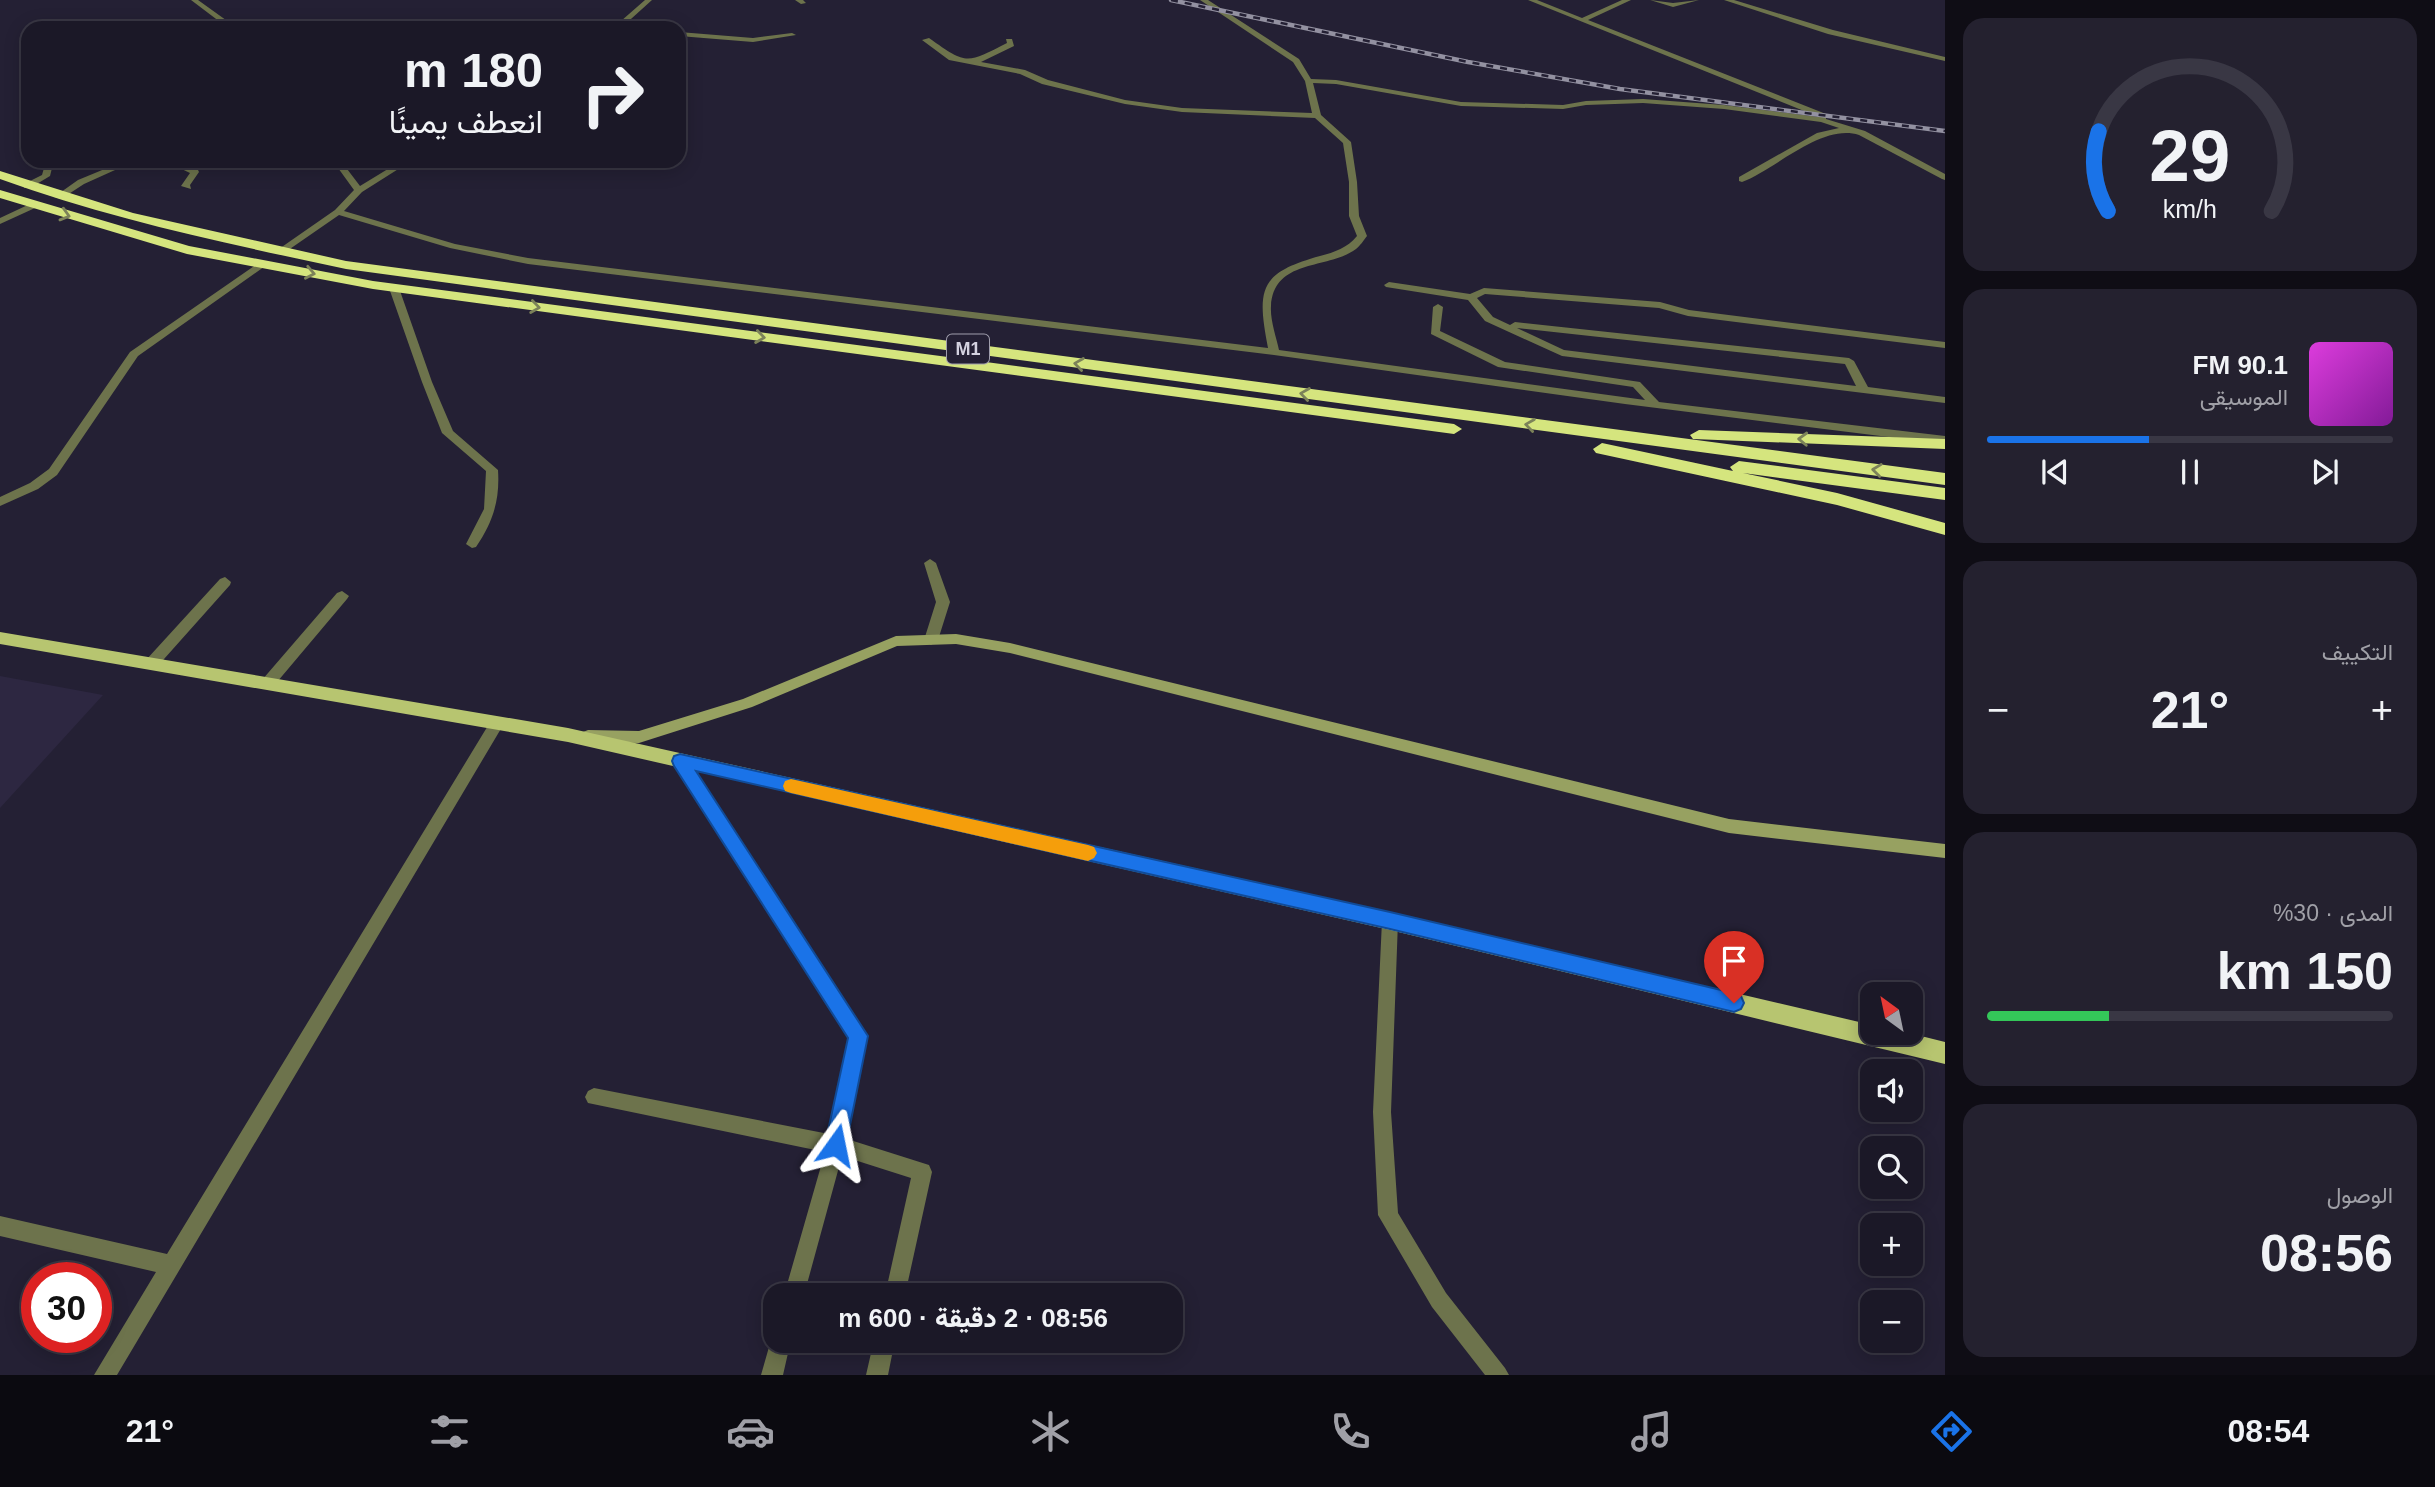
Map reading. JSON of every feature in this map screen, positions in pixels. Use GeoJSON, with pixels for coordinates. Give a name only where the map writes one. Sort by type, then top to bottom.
{"type":"FeatureCollection","features":[{"type":"Feature","properties":{"kind":"highway","name":"M1"},"geometry":{"type":"LineString","coordinates":[[0,175],[58,197],[190,232],[346,265],[1945,479]]}},
{"type":"Feature","properties":{"kind":"highway","name":"M1"},"geometry":{"type":"LineString","coordinates":[[0,194],[32,206],[187,250],[394,288],[1945,494]]}},
{"type":"Feature","properties":{"kind":"highway"},"geometry":{"type":"LineString","coordinates":[[1564,429],[1945,442]]}},
{"type":"Feature","properties":{"kind":"highway"},"geometry":{"type":"LineString","coordinates":[[1602,449],[1837,499],[1945,529]]}},
{"type":"Feature","properties":{"kind":"main road"},"geometry":{"type":"LineString","coordinates":[[0,638],[568,735],[1390,921],[1945,1053]]}},
{"type":"Feature","properties":{"kind":"street"},"geometry":{"type":"LineString","coordinates":[[194,0],[223,21]]}},
{"type":"Feature","properties":{"kind":"street"},"geometry":{"type":"LineString","coordinates":[[625,21],[649,0]]}},
{"type":"Feature","properties":{"kind":"street"},"geometry":{"type":"LineString","coordinates":[[1203,0],[1296,61],[1309,81],[1317,116],[1347,142],[1353,182],[1354,216],[1362,236],[1352,248],[1287,270],[1274,283],[1266,304],[1274,352]]}},
{"type":"Feature","properties":{"kind":"street"},"geometry":{"type":"LineString","coordinates":[[1531,0],[1823,116],[1822,120]]}},
{"type":"Feature","properties":{"kind":"street"},"geometry":{"type":"LineString","coordinates":[[1583,20],[1628,0]]}},
{"type":"Feature","properties":{"kind":"street"},"geometry":{"type":"LineString","coordinates":[[1653,0],[1673,5],[1696,0]]}},
{"type":"Feature","properties":{"kind":"street"},"geometry":{"type":"LineString","coordinates":[[1727,0],[1831,32],[1945,59]]}},
{"type":"Feature","properties":{"kind":"street"},"geometry":{"type":"LineString","coordinates":[[686,35],[753,40],[792,35]]}},
{"type":"Feature","properties":{"kind":"street"},"geometry":{"type":"LineString","coordinates":[[926,40],[952,58],[1012,69],[1045,82],[1150,106],[1317,116]]}},
{"type":"Feature","properties":{"kind":"street"},"geometry":{"type":"LineString","coordinates":[[973,63],[1011,44],[1009,41]]}},
{"type":"Feature","properties":{"kind":"street"},"geometry":{"type":"LineString","coordinates":[[1309,81],[1336,82],[1461,104],[1563,107],[1586,103],[1643,101],[1724,107],[1822,120],[1852,129],[1945,177]]}},
{"type":"Feature","properties":{"kind":"street"},"geometry":{"type":"LineString","coordinates":[[1742,179],[1820,135],[1833,130],[1852,129]]}},
{"type":"Feature","properties":{"kind":"street"},"geometry":{"type":"LineString","coordinates":[[27,186],[46,176],[48,168]]}},
{"type":"Feature","properties":{"kind":"street"},"geometry":{"type":"LineString","coordinates":[[58,197],[81,182],[114,168]]}},
{"type":"Feature","properties":{"kind":"street"},"geometry":{"type":"LineString","coordinates":[[186,168],[195,172],[185,186],[188,187]]}},
{"type":"Feature","properties":{"kind":"street"},"geometry":{"type":"LineString","coordinates":[[342,168],[359,190]]}},
{"type":"Feature","properties":{"kind":"street"},"geometry":{"type":"LineString","coordinates":[[281,251],[338,212],[359,190],[395,168]]}},
{"type":"Feature","properties":{"kind":"street"},"geometry":{"type":"LineString","coordinates":[[0,221],[32,206]]}},
{"type":"Feature","properties":{"kind":"street"},"geometry":{"type":"LineString","coordinates":[[338,212],[453,246],[528,261],[1274,352],[1945,442]]}},
{"type":"Feature","properties":{"kind":"street"},"geometry":{"type":"LineString","coordinates":[[0,502],[34,486],[53,472],[134,354],[263,264]]}},
{"type":"Feature","properties":{"kind":"street"},"geometry":{"type":"LineString","coordinates":[[1389,285],[1471,297],[1484,291],[1660,305],[1688,313],[1945,345]]}},
{"type":"Feature","properties":{"kind":"street"},"geometry":{"type":"LineString","coordinates":[[394,288],[448,433],[492,471],[495,498],[483,528],[472,544]]}},
{"type":"Feature","properties":{"kind":"street"},"geometry":{"type":"LineString","coordinates":[[1471,297],[1489,318],[1562,353],[1945,400]]}},
{"type":"Feature","properties":{"kind":"street"},"geometry":{"type":"LineString","coordinates":[[1438,307],[1435,332],[1502,365],[1636,384],[1656,405]]}},
{"type":"Feature","properties":{"kind":"street"},"geometry":{"type":"LineString","coordinates":[[1504,324],[1849,361],[1863,388]]}},
{"type":"Feature","properties":{"kind":"street"},"geometry":{"type":"LineString","coordinates":[[930,563],[943,602],[931,640]]}},
{"type":"Feature","properties":{"kind":"street"},"geometry":{"type":"LineString","coordinates":[[151,664],[225,582]]}},
{"type":"Feature","properties":{"kind":"street"},"geometry":{"type":"LineString","coordinates":[[267,684],[342,596]]}},
{"type":"Feature","properties":{"kind":"street"},"geometry":{"type":"LineString","coordinates":[[568,735],[639,737],[747,703],[896,641],[956,639],[1010,648],[1729,826],[1945,851]]}},
{"type":"Feature","properties":{"kind":"street"},"geometry":{"type":"LineString","coordinates":[[105,1375],[497,723]]}},
{"type":"Feature","properties":{"kind":"street"},"geometry":{"type":"LineString","coordinates":[[680,761],[858,1036],[836,1145],[797,1283]]}},
{"type":"Feature","properties":{"kind":"street"},"geometry":{"type":"LineString","coordinates":[[1390,921],[1382,1112],[1388,1214],[1439,1300],[1498,1375]]}},
{"type":"Feature","properties":{"kind":"street"},"geometry":{"type":"LineString","coordinates":[[594,1097],[836,1145],[922,1172],[898,1283]]}},
{"type":"Feature","properties":{"kind":"street"},"geometry":{"type":"LineString","coordinates":[[0,1226],[171,1265]]}},
{"type":"Feature","properties":{"kind":"street"},"geometry":{"type":"LineString","coordinates":[[772,1375],[778,1353]]}},
{"type":"Feature","properties":{"kind":"street"},"geometry":{"type":"LineString","coordinates":[[877,1375],[882,1353]]}},
{"type":"Feature","properties":{"kind":"shaded area"},"geometry":{"type":"Polygon","coordinates":[[[0,676],[103,695],[0,808],[0,676]]]}},
{"type":"Feature","properties":{"kind":"railway"},"geometry":{"type":"LineString","coordinates":[[1171,0],[1468,62],[1620,89],[1945,131]]}},
{"type":"Feature","properties":{"kind":"slow traffic"},"geometry":{"type":"LineString","coordinates":[[791,786],[1088,853]]}},
{"type":"Feature","properties":{"kind":"route"},"geometry":{"type":"LineString","coordinates":[[836,1145],[858,1036],[680,761],[1390,921],[1734,1003]]}}]}
